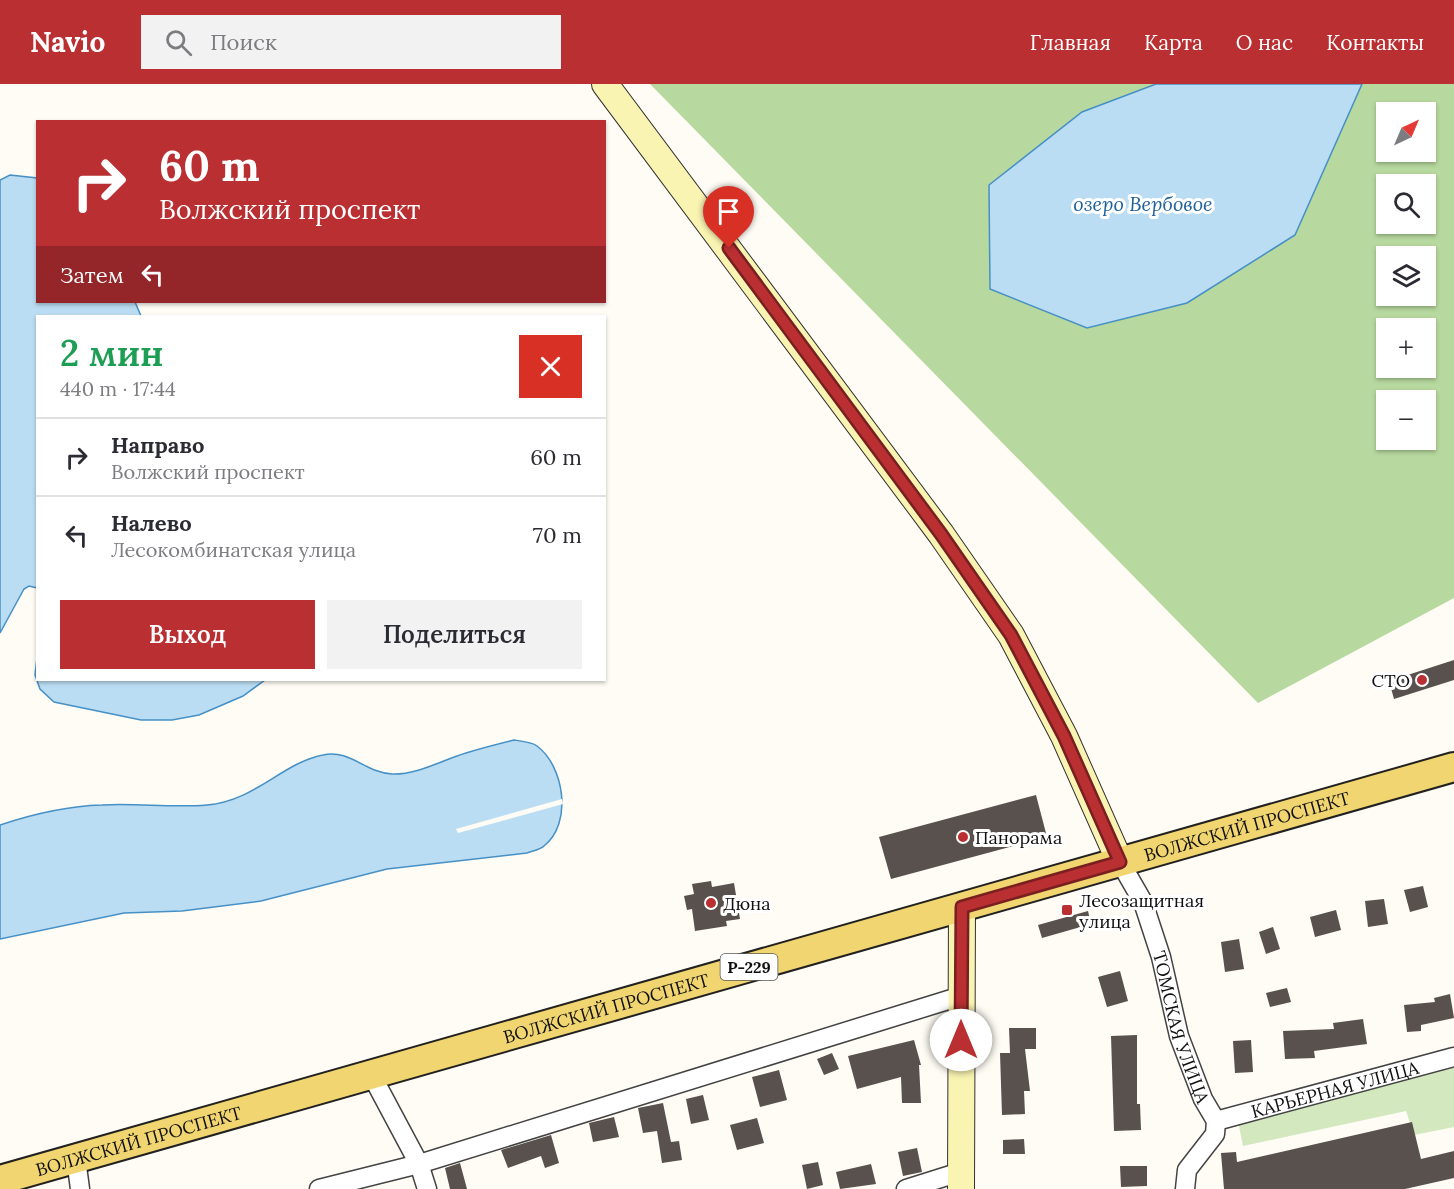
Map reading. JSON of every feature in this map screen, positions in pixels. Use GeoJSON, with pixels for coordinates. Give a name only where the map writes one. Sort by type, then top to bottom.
{"type":"FeatureCollection","features":[{"type":"Feature","properties":{"kind":"main road","name":"ВОЛЖСКИЙ ПРОСПЕКТ"},"geometry":{"type":"LineString","coordinates":[[0,1180],[1454,767]]}},
{"type":"Feature","properties":{"kind":"street"},"geometry":{"type":"LineString","coordinates":[[605,84],[941,534],[1011,635],[1064,736],[1120,862]]}},
{"type":"Feature","properties":{"kind":"street","name":"ТОМСКАЯ УЛИЦА"},"geometry":{"type":"LineString","coordinates":[[1120,862],[1143,902],[1161,957],[1179,1036],[1203,1099],[1216,1121],[1215,1134],[1187,1170],[1185,1189]]}},
{"type":"Feature","properties":{"kind":"street"},"geometry":{"type":"LineString","coordinates":[[906,1189],[961,1181],[962,907]]}},
{"type":"Feature","properties":{"kind":"street"},"geometry":{"type":"LineString","coordinates":[[319,1189],[419,1164],[961,996]]}},
{"type":"Feature","properties":{"kind":"street","name":"КАРЬЕРНАЯ УЛИЦА"},"geometry":{"type":"LineString","coordinates":[[1216,1121],[1454,1057]]}},
{"type":"Feature","properties":{"kind":"street"},"geometry":{"type":"LineString","coordinates":[[371,1074],[419,1164],[427,1189]]}},
{"type":"Feature","properties":{"kind":"street"},"geometry":{"type":"LineString","coordinates":[[76,1159],[80,1189]]}},
{"type":"Feature","properties":{"kind":"green space"},"geometry":{"type":"Polygon","coordinates":[[[650,84],[1454,84],[1454,598],[1258,703],[650,84]]]}},
{"type":"Feature","properties":{"kind":"green space"},"geometry":{"type":"Polygon","coordinates":[[[1454,1056],[1454,1127],[1414,1135],[1406,1111],[1243,1146],[1238,1121],[1454,1056]]]}},
{"type":"Feature","properties":{"kind":"water","name":"озеро Вербовое"},"geometry":{"type":"Polygon","coordinates":[[[1156,84],[1362,84],[1295,235],[1187,303],[1087,328],[990,289],[989,185],[1082,112],[1156,84]]]}},
{"type":"Feature","properties":{"kind":"water"},"geometry":{"type":"Polygon","coordinates":[[[10,175],[36,178],[36,303],[135,303],[141,315],[36,315],[36,588],[29,586],[24,589],[0,633],[0,180],[10,175]]]}},
{"type":"Feature","properties":{"kind":"water"},"geometry":{"type":"Polygon","coordinates":[[[37,681],[264,681],[243,696],[199,715],[172,720],[141,720],[54,702],[40,689],[37,681]]]}},
{"type":"Feature","properties":{"kind":"water"},"geometry":{"type":"Polygon","coordinates":[[[514,740],[537,746],[554,767],[559,780],[562,810],[559,823],[553,836],[538,849],[527,853],[387,869],[261,901],[182,911],[124,913],[0,939],[0,825],[38,814],[76,807],[194,806],[224,802],[254,790],[308,759],[323,755],[342,755],[383,773],[401,774],[514,740]]]}},
{"type":"Feature","properties":{"kind":"pier"},"geometry":{"type":"Polygon","coordinates":[[[562,799],[563,804],[458,833],[456,829],[562,799]]]}},
{"type":"Feature","properties":{"kind":"building"},"geometry":{"type":"Polygon","coordinates":[[[1454,660],[1454,680],[1394,699],[1389,681],[1454,660]]]}},
{"type":"Feature","properties":{"kind":"building","name":"Панорама"},"geometry":{"type":"Polygon","coordinates":[[[1036,795],[1047,837],[891,879],[879,837],[1036,795]]]}},
{"type":"Feature","properties":{"kind":"building","name":"Дюна"},"geometry":{"type":"Polygon","coordinates":[[[711,881],[712,887],[734,883],[740,919],[726,921],[727,926],[695,931],[692,909],[687,910],[684,896],[694,894],[692,884],[711,881]]]}},
{"type":"Feature","properties":{"kind":"building"},"geometry":{"type":"Polygon","coordinates":[[[1423,886],[1428,907],[1410,912],[1404,890],[1423,886]]]}},
{"type":"Feature","properties":{"kind":"building"},"geometry":{"type":"Polygon","coordinates":[[[1384,899],[1388,924],[1368,927],[1365,901],[1384,899]]]}},
{"type":"Feature","properties":{"kind":"building"},"geometry":{"type":"Polygon","coordinates":[[[1336,910],[1341,930],[1315,937],[1310,917],[1336,910]]]}},
{"type":"Feature","properties":{"kind":"building"},"geometry":{"type":"Polygon","coordinates":[[[1088,911],[1091,924],[1042,938],[1038,925],[1088,911]]]}},
{"type":"Feature","properties":{"kind":"building"},"geometry":{"type":"Polygon","coordinates":[[[1273,927],[1280,949],[1266,954],[1259,932],[1273,927]]]}},
{"type":"Feature","properties":{"kind":"building"},"geometry":{"type":"Polygon","coordinates":[[[1239,939],[1244,969],[1225,972],[1221,942],[1239,939]]]}},
{"type":"Feature","properties":{"kind":"building"},"geometry":{"type":"Polygon","coordinates":[[[1120,971],[1128,1001],[1107,1007],[1098,977],[1120,971]]]}},
{"type":"Feature","properties":{"kind":"building"},"geometry":{"type":"Polygon","coordinates":[[[1287,988],[1291,1002],[1270,1007],[1266,993],[1287,988]]]}},
{"type":"Feature","properties":{"kind":"building"},"geometry":{"type":"Polygon","coordinates":[[[1450,994],[1454,1018],[1421,1025],[1421,1031],[1407,1032],[1404,1005],[1435,1002],[1434,998],[1450,994]]]}},
{"type":"Feature","properties":{"kind":"building"},"geometry":{"type":"Polygon","coordinates":[[[1363,1019],[1367,1044],[1314,1051],[1315,1058],[1285,1059],[1283,1031],[1334,1029],[1333,1023],[1363,1019]]]}},
{"type":"Feature","properties":{"kind":"building"},"geometry":{"type":"Polygon","coordinates":[[[1009,1028],[1036,1028],[1036,1049],[1025,1049],[1030,1091],[1024,1091],[1025,1114],[1002,1115],[1000,1053],[1010,1053],[1009,1028]]]}},
{"type":"Feature","properties":{"kind":"building"},"geometry":{"type":"Polygon","coordinates":[[[1137,1035],[1137,1104],[1140,1104],[1141,1130],[1114,1131],[1111,1036],[1137,1035]]]}},
{"type":"Feature","properties":{"kind":"building"},"geometry":{"type":"Polygon","coordinates":[[[914,1040],[921,1065],[919,1065],[921,1103],[902,1103],[901,1077],[857,1089],[848,1056],[914,1040]]]}},
{"type":"Feature","properties":{"kind":"building"},"geometry":{"type":"Polygon","coordinates":[[[1251,1040],[1253,1072],[1235,1073],[1233,1041],[1251,1040]]]}},
{"type":"Feature","properties":{"kind":"building"},"geometry":{"type":"Polygon","coordinates":[[[832,1053],[839,1069],[824,1075],[817,1059],[832,1053]]]}},
{"type":"Feature","properties":{"kind":"building"},"geometry":{"type":"Polygon","coordinates":[[[779,1070],[787,1100],[760,1107],[752,1077],[779,1070]]]}},
{"type":"Feature","properties":{"kind":"building"},"geometry":{"type":"Polygon","coordinates":[[[703,1095],[709,1120],[691,1124],[686,1099],[703,1095]]]}},
{"type":"Feature","properties":{"kind":"building"},"geometry":{"type":"Polygon","coordinates":[[[663,1103],[671,1142],[679,1141],[682,1160],[662,1163],[657,1131],[643,1133],[638,1108],[663,1103]]]}},
{"type":"Feature","properties":{"kind":"building"},"geometry":{"type":"Polygon","coordinates":[[[614,1117],[619,1137],[593,1142],[589,1123],[614,1117]]]}},
{"type":"Feature","properties":{"kind":"building"},"geometry":{"type":"Polygon","coordinates":[[[757,1118],[764,1143],[737,1150],[730,1125],[757,1118]]]}},
{"type":"Feature","properties":{"kind":"building"},"geometry":{"type":"Polygon","coordinates":[[[1412,1122],[1421,1159],[1454,1151],[1454,1178],[1405,1189],[1224,1189],[1221,1153],[1236,1152],[1237,1162],[1412,1122]]]}},
{"type":"Feature","properties":{"kind":"building"},"geometry":{"type":"Polygon","coordinates":[[[551,1135],[559,1163],[545,1168],[541,1156],[508,1168],[501,1150],[551,1135]]]}},
{"type":"Feature","properties":{"kind":"building"},"geometry":{"type":"Polygon","coordinates":[[[1024,1139],[1025,1154],[1003,1154],[1003,1140],[1024,1139]]]}},
{"type":"Feature","properties":{"kind":"building"},"geometry":{"type":"Polygon","coordinates":[[[917,1148],[922,1172],[903,1176],[898,1152],[917,1148]]]}},
{"type":"Feature","properties":{"kind":"building"},"geometry":{"type":"Polygon","coordinates":[[[818,1162],[823,1185],[807,1189],[802,1165],[818,1162]]]}},
{"type":"Feature","properties":{"kind":"building"},"geometry":{"type":"Polygon","coordinates":[[[460,1163],[467,1189],[450,1189],[445,1168],[460,1163]]]}},
{"type":"Feature","properties":{"kind":"building"},"geometry":{"type":"Polygon","coordinates":[[[871,1164],[876,1184],[840,1189],[836,1172],[871,1164]]]}},
{"type":"Feature","properties":{"kind":"building"},"geometry":{"type":"Polygon","coordinates":[[[1120,1166],[1147,1166],[1147,1186],[1121,1187],[1120,1166]]]}},
{"type":"Feature","properties":{"kind":"place","name":"СТО"},"geometry":{"type":"Point","coordinates":[1422,680]}},
{"type":"Feature","properties":{"kind":"place","name":"Панорама"},"geometry":{"type":"Point","coordinates":[963,837]}},
{"type":"Feature","properties":{"kind":"place","name":"Дюна"},"geometry":{"type":"Point","coordinates":[711,903]}},
{"type":"Feature","properties":{"kind":"place","name":"Лесозащитная улица"},"geometry":{"type":"Point","coordinates":[1067,910]}},
{"type":"Feature","properties":{"kind":"route"},"geometry":{"type":"LineString","coordinates":[[729,248],[941,534],[1011,635],[1064,736],[1120,862],[962,907],[961,1040]]}}]}
